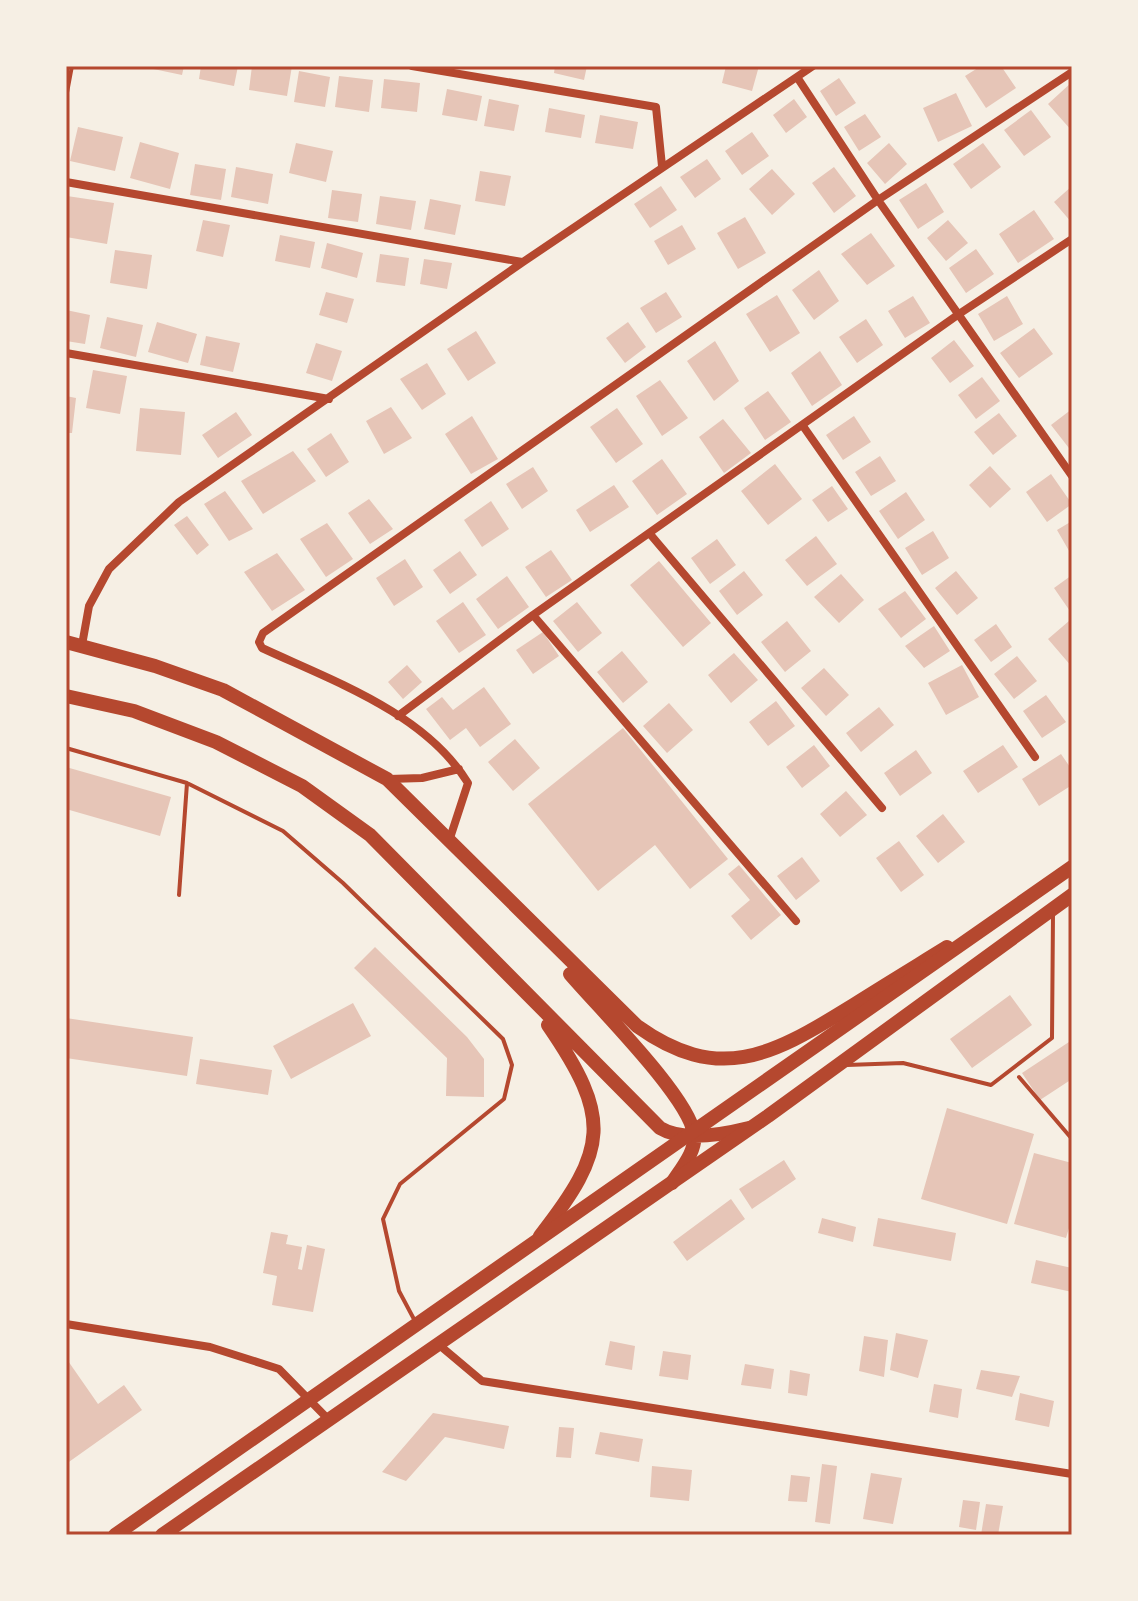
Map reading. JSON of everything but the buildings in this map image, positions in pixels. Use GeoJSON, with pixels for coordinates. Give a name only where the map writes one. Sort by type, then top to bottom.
{"type":"FeatureCollection","features":[{"type":"Feature","properties":{"kind":"main road"},"geometry":{"type":"LineString","coordinates":[[66,642],[223,690],[387,779],[450,838],[588,980],[655,1039],[683,1052],[714,1059],[772,1051],[1026,900]]}},
{"type":"Feature","properties":{"kind":"main road"},"geometry":{"type":"LineString","coordinates":[[66,696],[134,711],[216,742],[302,786],[370,835],[660,1128],[694,1134],[749,1128]]}},
{"type":"Feature","properties":{"kind":"main road"},"geometry":{"type":"LineString","coordinates":[[477,865],[668,1087],[694,1134],[691,1150],[671,1184]]}},
{"type":"Feature","properties":{"kind":"main road"},"geometry":{"type":"LineString","coordinates":[[115,1535],[416,1323],[694,1134],[1072,867]]}},
{"type":"Feature","properties":{"kind":"main road"},"geometry":{"type":"LineString","coordinates":[[162,1535],[671,1184],[1072,895]]}},
{"type":"Feature","properties":{"kind":"main road"},"geometry":{"type":"LineString","coordinates":[[525,991],[573,1061],[590,1103],[594,1129],[593,1149],[586,1172],[534,1243]]}},
{"type":"Feature","properties":{"kind":"street"},"geometry":{"type":"LineString","coordinates":[[412,66],[656,107],[662,166]]}},
{"type":"Feature","properties":{"kind":"street"},"geometry":{"type":"LineString","coordinates":[[82,645],[89,606],[109,569],[179,502],[662,166],[813,66]]}},
{"type":"Feature","properties":{"kind":"street"},"geometry":{"type":"LineString","coordinates":[[450,838],[468,789],[459,769],[443,750],[398,716],[262,648],[259,642],[263,633],[878,200],[1072,72]]}},
{"type":"Feature","properties":{"kind":"street"},"geometry":{"type":"LineString","coordinates":[[797,77],[878,200],[1072,476]]}},
{"type":"Feature","properties":{"kind":"street"},"geometry":{"type":"LineString","coordinates":[[66,182],[523,262]]}},
{"type":"Feature","properties":{"kind":"street"},"geometry":{"type":"LineString","coordinates":[[398,716],[533,615],[959,314],[1072,239]]}},
{"type":"Feature","properties":{"kind":"street"},"geometry":{"type":"LineString","coordinates":[[66,353],[330,399]]}},
{"type":"Feature","properties":{"kind":"street"},"geometry":{"type":"LineString","coordinates":[[803,426],[1035,757]]}},
{"type":"Feature","properties":{"kind":"street"},"geometry":{"type":"LineString","coordinates":[[650,534],[882,808]]}},
{"type":"Feature","properties":{"kind":"street"},"geometry":{"type":"LineString","coordinates":[[533,615],[796,921]]}},
{"type":"Feature","properties":{"kind":"street"},"geometry":{"type":"LineString","coordinates":[[387,779],[422,778],[459,769]]}},
{"type":"Feature","properties":{"kind":"street"},"geometry":{"type":"LineString","coordinates":[[66,1324],[210,1347],[279,1369],[329,1420]]}},
{"type":"Feature","properties":{"kind":"street"},"geometry":{"type":"LineString","coordinates":[[437,1343],[482,1381],[1072,1474]]}},
{"type":"Feature","properties":{"kind":"lane"},"geometry":{"type":"LineString","coordinates":[[66,748],[187,783],[283,831],[343,883],[503,1039],[512,1065],[504,1099],[400,1184],[383,1219],[399,1291],[416,1323]]}},
{"type":"Feature","properties":{"kind":"lane"},"geometry":{"type":"LineString","coordinates":[[179,895],[187,783]]}},
{"type":"Feature","properties":{"kind":"lane"},"geometry":{"type":"LineString","coordinates":[[837,1066],[903,1063],[991,1085],[1052,1038],[1053,909]]}},
{"type":"Feature","properties":{"kind":"path"},"geometry":{"type":"LineString","coordinates":[[66,98],[72,66]]}},
{"type":"Feature","properties":{"kind":"path"},"geometry":{"type":"LineString","coordinates":[[1012,1069],[1072,1139]]}}]}
